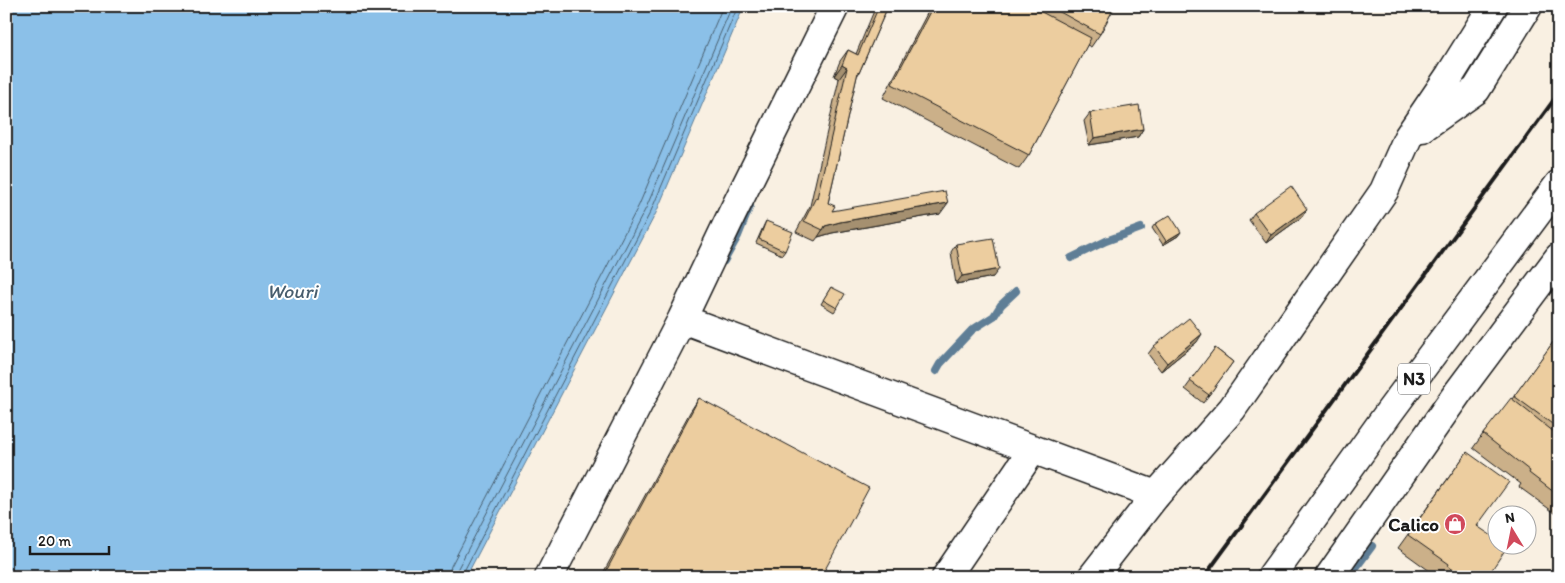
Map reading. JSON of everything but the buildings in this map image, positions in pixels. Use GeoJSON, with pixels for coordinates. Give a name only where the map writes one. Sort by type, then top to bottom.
{"type":"FeatureCollection","features":[{"type":"Feature","properties":{"kind":"main road"},"geometry":{"type":"LineString","coordinates":[[549,577],[682,319],[835,6]]}},
{"type":"Feature","properties":{"kind":"main road"},"geometry":{"type":"LineString","coordinates":[[1092,577],[1156,495],[1232,409],[1384,191],[1408,137],[1493,6]]}},
{"type":"Feature","properties":{"kind":"main road"},"geometry":{"type":"LineString","coordinates":[[1408,137],[1476,90],[1528,6]]}},
{"type":"Feature","properties":{"kind":"main road"},"geometry":{"type":"LineString","coordinates":[[1450,75],[1476,90]]}},
{"type":"Feature","properties":{"kind":"main road","name":"N3"},"geometry":{"type":"LineString","coordinates":[[1271,577],[1390,411],[1559,184]]}},
{"type":"Feature","properties":{"kind":"main road","name":"N3"},"geometry":{"type":"LineString","coordinates":[[1329,577],[1459,391],[1559,257]]}},
{"type":"Feature","properties":{"kind":"main road"},"geometry":{"type":"LineString","coordinates":[[682,319],[1156,495]]}},
{"type":"Feature","properties":{"kind":"main road"},"geometry":{"type":"LineString","coordinates":[[946,577],[1033,449]]}},
{"type":"Feature","properties":{"kind":"shaded area"},"geometry":{"type":"Polygon","coordinates":[[[744,6],[1559,6],[1559,577],[466,577],[656,213],[744,6]]]}},
{"type":"Feature","properties":{"kind":"water","name":"Wouri"},"geometry":{"type":"Polygon","coordinates":[[[6,6],[744,6],[656,213],[466,577],[6,577],[6,6]]]}},
{"type":"Feature","properties":{"kind":"waterway"},"geometry":{"type":"LineString","coordinates":[[724,261],[738,236],[750,206]]}},
{"type":"Feature","properties":{"kind":"waterway"},"geometry":{"type":"LineString","coordinates":[[1071,258],[1106,241],[1141,228]]}},
{"type":"Feature","properties":{"kind":"waterway"},"geometry":{"type":"LineString","coordinates":[[936,371],[940,364],[972,330],[994,316],[1001,305],[1016,291]]}},
{"type":"Feature","properties":{"kind":"waterway"},"geometry":{"type":"LineString","coordinates":[[1349,577],[1372,546]]}},
{"type":"Feature","properties":{"kind":"railway"},"geometry":{"type":"LineString","coordinates":[[1204,577],[1559,93]]}},
{"type":"Feature","properties":{"kind":"place","name":"Calico"},"geometry":{"type":"Point","coordinates":[1455,524]}}]}
